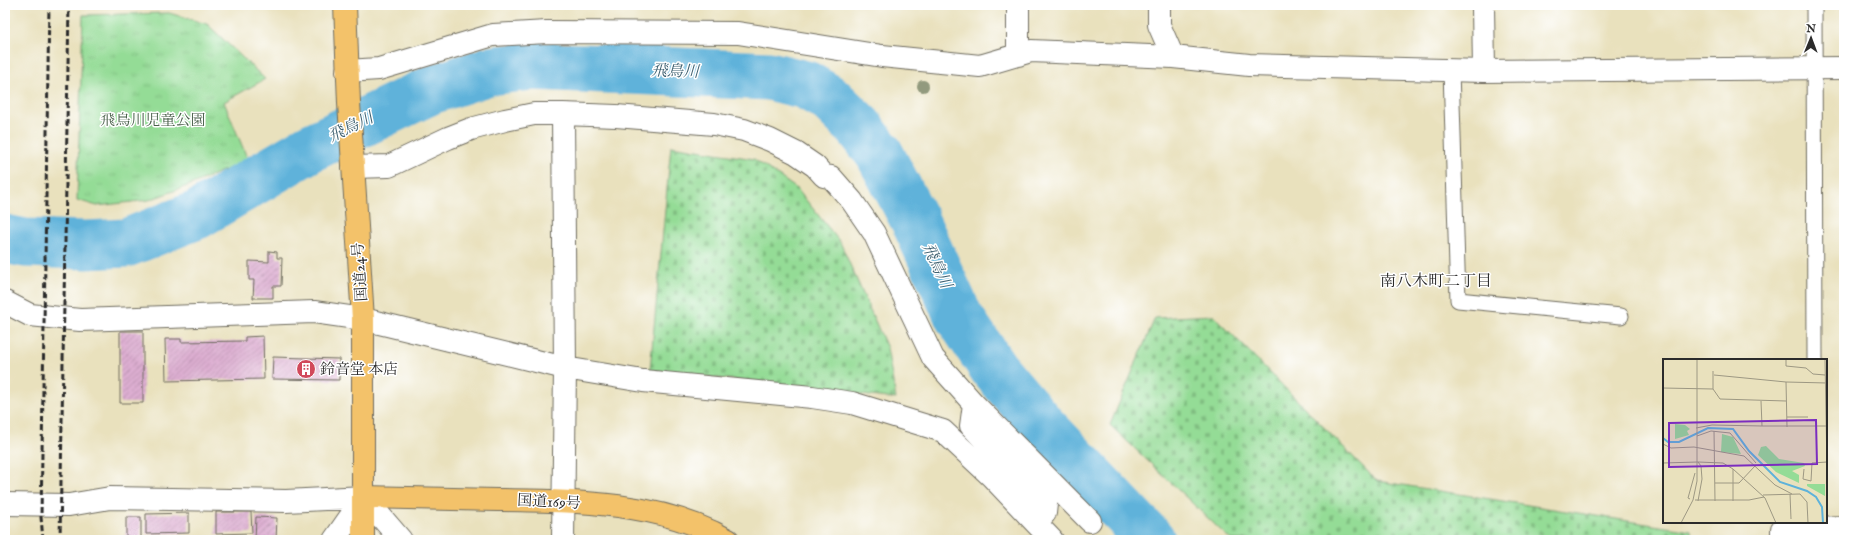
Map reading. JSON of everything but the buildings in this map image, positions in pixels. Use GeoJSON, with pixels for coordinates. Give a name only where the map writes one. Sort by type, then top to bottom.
{"type":"FeatureCollection","features":[{"type":"Feature","properties":{"kind":"highway","name":"国道24号"},"geometry":{"type":"LineString","coordinates":[[345,5],[347,71],[362,319],[363,540]]}},
{"type":"Feature","properties":{"kind":"highway","name":"国道169号"},"geometry":{"type":"LineString","coordinates":[[364,497],[563,501],[628,508],[677,519],[708,529],[728,540]]}},
{"type":"Feature","properties":{"kind":"street"},"geometry":{"type":"LineString","coordinates":[[1018,5],[1018,55]]}},
{"type":"Feature","properties":{"kind":"street"},"geometry":{"type":"LineString","coordinates":[[1159,5],[1159,25],[1173,57]]}},
{"type":"Feature","properties":{"kind":"street"},"geometry":{"type":"LineString","coordinates":[[1483,5],[1484,71]]}},
{"type":"Feature","properties":{"kind":"street"},"geometry":{"type":"LineString","coordinates":[[347,71],[379,69],[493,35],[547,32],[738,33],[882,56],[980,66],[1031,51],[1173,57],[1249,65],[1484,71],[1844,68]]}},
{"type":"Feature","properties":{"kind":"street"},"geometry":{"type":"LineString","coordinates":[[352,162],[389,166],[448,138],[471,129],[534,114],[616,116],[714,124],[744,130],[770,140],[796,153],[815,166],[824,176],[831,177],[852,202],[874,233],[933,358],[974,404],[1090,522]]}},
{"type":"Feature","properties":{"kind":"street"},"geometry":{"type":"LineString","coordinates":[[563,114],[565,368],[563,540]]}},
{"type":"Feature","properties":{"kind":"street"},"geometry":{"type":"LineString","coordinates":[[5,302],[30,315],[80,320],[314,312],[362,319],[565,368],[643,381],[812,397],[852,403],[943,431],[991,476],[1052,540]]}},
{"type":"Feature","properties":{"kind":"street"},"geometry":{"type":"LineString","coordinates":[[974,404],[971,426],[1046,504],[1045,513],[1036,523]]}},
{"type":"Feature","properties":{"kind":"street"},"geometry":{"type":"LineString","coordinates":[[5,504],[69,504],[110,498],[286,501],[364,497]]}},
{"type":"Feature","properties":{"kind":"street"},"geometry":{"type":"LineString","coordinates":[[334,540],[364,497]]}},
{"type":"Feature","properties":{"kind":"street"},"geometry":{"type":"LineString","coordinates":[[364,497],[401,540]]}},
{"type":"Feature","properties":{"kind":"street"},"geometry":{"type":"LineString","coordinates":[[1782,540],[1782,529],[1815,524],[1844,527]]}},
{"type":"Feature","properties":{"kind":"lane"},"geometry":{"type":"LineString","coordinates":[[1814,5],[1815,359]]}},
{"type":"Feature","properties":{"kind":"lane"},"geometry":{"type":"LineString","coordinates":[[1451,70],[1458,300],[1621,316]]}},
{"type":"Feature","properties":{"kind":"green space","name":"飛鳥川児童公園"},"geometry":{"type":"Polygon","coordinates":[[[169,13],[207,24],[265,79],[224,102],[248,160],[190,185],[149,200],[97,206],[77,200],[83,15],[169,13]]]}},
{"type":"Feature","properties":{"kind":"green space"},"geometry":{"type":"Polygon","coordinates":[[[671,146],[754,159],[797,189],[840,242],[887,348],[896,399],[650,370],[671,146]]]}},
{"type":"Feature","properties":{"kind":"green space"},"geometry":{"type":"Polygon","coordinates":[[[1213,315],[1377,481],[1691,531],[1692,540],[1231,540],[1110,425],[1155,318],[1213,315]]]}},
{"type":"Feature","properties":{"kind":"waterway","name":"飛鳥川"},"geometry":{"type":"LineString","coordinates":[[5,239],[25,243],[86,245],[126,243],[197,215],[310,148],[431,90],[489,71],[532,66],[769,76],[806,85],[830,99],[859,127],[879,153],[915,221],[959,317],[994,369],[1044,428],[1151,540]]}},
{"type":"Feature","properties":{"kind":"railway"},"geometry":{"type":"LineString","coordinates":[[43,540],[41,517],[49,5]]}},
{"type":"Feature","properties":{"kind":"railway"},"geometry":{"type":"LineString","coordinates":[[60,540],[69,5]]}},
{"type":"Feature","properties":{"kind":"place","name":"鈴音堂 本店"},"geometry":{"type":"Point","coordinates":[306,369]}},
{"type":"Feature","properties":{"kind":"district","name":"南八木町二丁目"},"geometry":{"type":"Point","coordinates":[1436,282]}}]}
